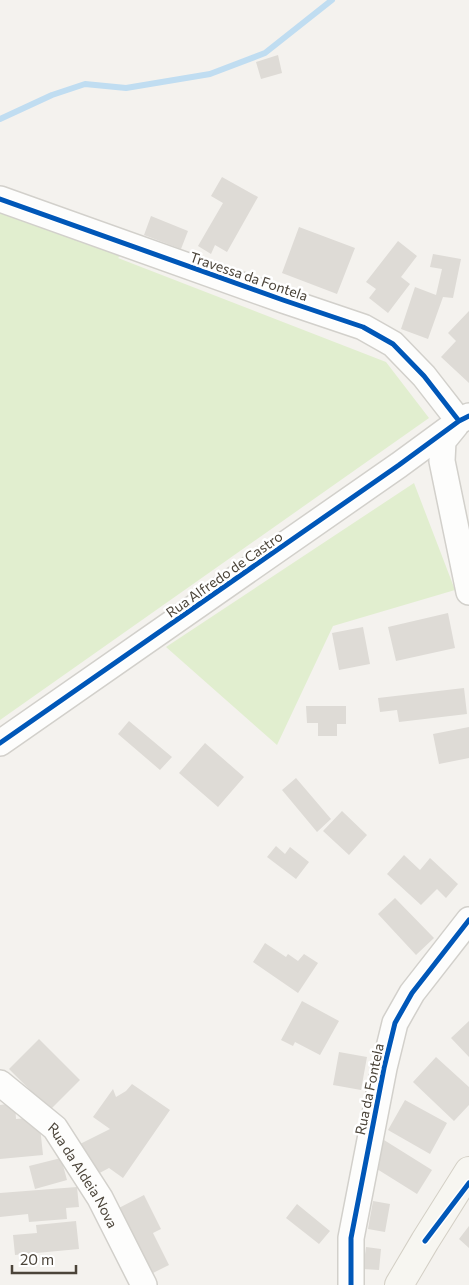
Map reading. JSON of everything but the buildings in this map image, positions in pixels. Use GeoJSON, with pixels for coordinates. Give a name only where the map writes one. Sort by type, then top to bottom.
{"type":"FeatureCollection","features":[{"type":"Feature","properties":{"kind":"main road"},"geometry":{"type":"LineString","coordinates":[[399,1285],[469,1170]]}},
{"type":"Feature","properties":{"kind":"street","name":"Travessa da Fontela"},"geometry":{"type":"LineString","coordinates":[[0,199],[362,327],[393,344],[464,419]]}},
{"type":"Feature","properties":{"kind":"street","name":"Rua Alfredo de Castro"},"geometry":{"type":"LineString","coordinates":[[0,744],[464,419]]}},
{"type":"Feature","properties":{"kind":"street"},"geometry":{"type":"LineString","coordinates":[[464,419],[443,441],[442,461],[469,592]]}},
{"type":"Feature","properties":{"kind":"street"},"geometry":{"type":"LineString","coordinates":[[400,465],[413,463],[428,467],[436,472],[448,488]]}},
{"type":"Feature","properties":{"kind":"street","name":"Rua da Fontela"},"geometry":{"type":"LineString","coordinates":[[351,1285],[351,1238],[384,1068],[395,1022],[412,993],[469,920]]}},
{"type":"Feature","properties":{"kind":"street","name":"Rua da Aldeia Nova"},"geometry":{"type":"LineString","coordinates":[[0,1083],[55,1128],[100,1198],[144,1285]]}},
{"type":"Feature","properties":{"kind":"green space"},"geometry":{"type":"Polygon","coordinates":[[[0,200],[121,255],[118,258],[386,362],[429,418],[0,720],[0,200]]]}},
{"type":"Feature","properties":{"kind":"green space"},"geometry":{"type":"Polygon","coordinates":[[[414,483],[455,590],[333,626],[277,745],[166,647],[414,483]]]}},
{"type":"Feature","properties":{"kind":"waterway"},"geometry":{"type":"LineString","coordinates":[[0,119],[52,95],[85,84],[126,88],[210,74],[265,53],[332,0]]}},
{"type":"Feature","properties":{"kind":"cycle path"},"geometry":{"type":"LineString","coordinates":[[0,199],[363,327],[393,344],[424,376],[459,421]]}},
{"type":"Feature","properties":{"kind":"cycle path"},"geometry":{"type":"LineString","coordinates":[[0,743],[399,465],[459,421],[469,416]]}},
{"type":"Feature","properties":{"kind":"cycle path"},"geometry":{"type":"LineString","coordinates":[[351,1285],[351,1238],[384,1068],[395,1023],[412,993],[469,920]]}},
{"type":"Feature","properties":{"kind":"cycle path"},"geometry":{"type":"LineString","coordinates":[[425,1241],[469,1183]]}}]}
